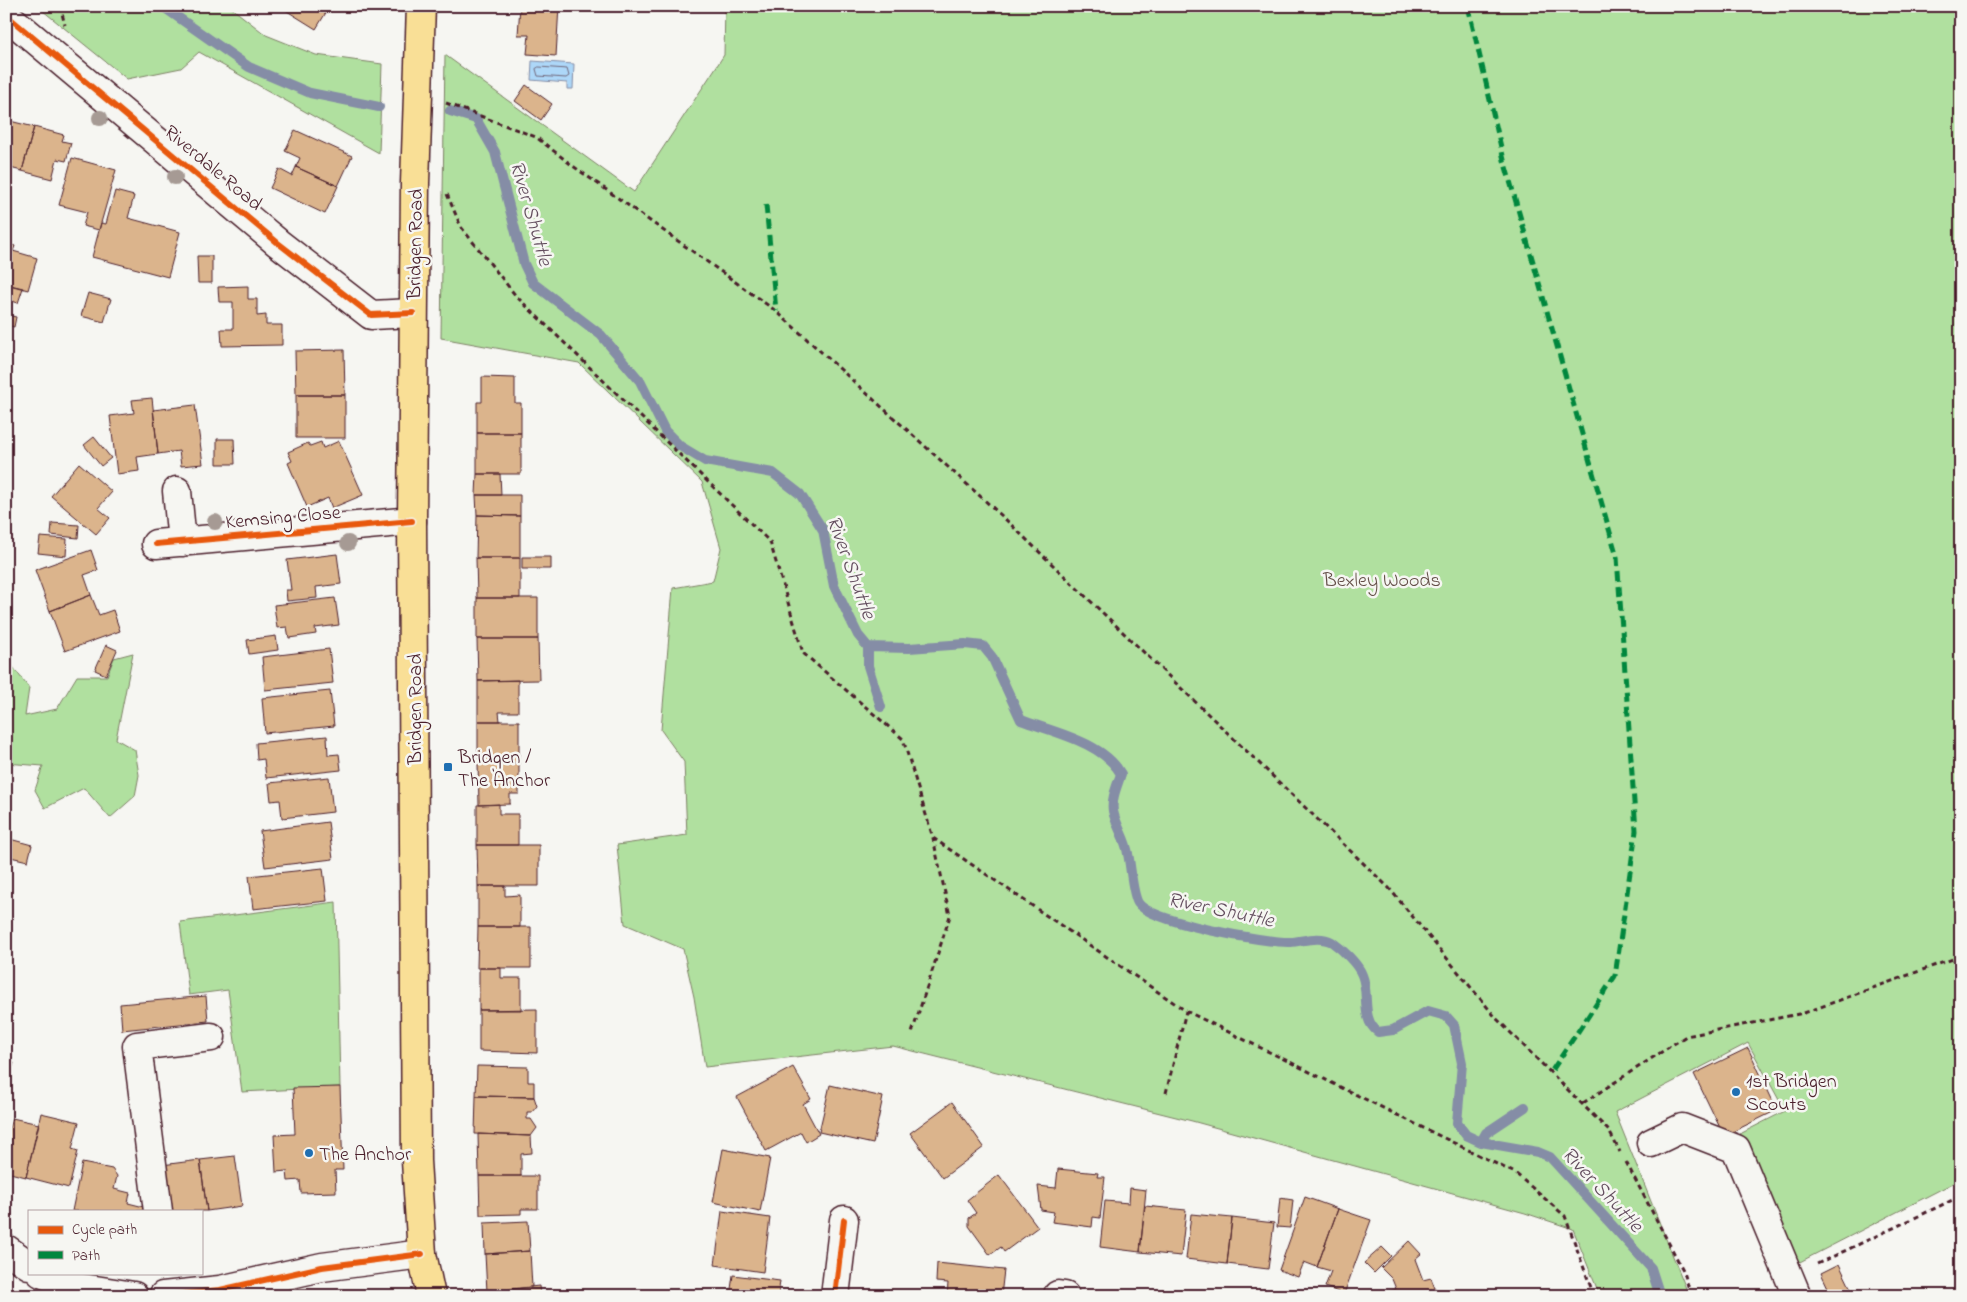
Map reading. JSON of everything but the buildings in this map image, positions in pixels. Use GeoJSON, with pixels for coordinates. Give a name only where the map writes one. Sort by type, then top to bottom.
{"type":"FeatureCollection","features":[{"type":"Feature","properties":{"kind":"main road","name":"Bridgen Road"},"geometry":{"type":"LineString","coordinates":[[421,6],[414,183],[412,521],[416,1161],[422,1254],[431,1296]]}},
{"type":"Feature","properties":{"kind":"street","name":"Riverdale Road"},"geometry":{"type":"LineString","coordinates":[[6,14],[278,243],[372,315],[413,313]]}},
{"type":"Feature","properties":{"kind":"street","name":"Kemsing Close"},"geometry":{"type":"LineString","coordinates":[[177,491],[169,543],[412,521]]}},
{"type":"Feature","properties":{"kind":"street"},"geometry":{"type":"LineString","coordinates":[[158,1210],[137,1046],[211,1037]]}},
{"type":"Feature","properties":{"kind":"street"},"geometry":{"type":"LineString","coordinates":[[1651,1143],[1682,1128],[1736,1149],[1793,1286]]}},
{"type":"Feature","properties":{"kind":"street"},"geometry":{"type":"LineString","coordinates":[[835,1296],[844,1220]]}},
{"type":"Feature","properties":{"kind":"street"},"geometry":{"type":"LineString","coordinates":[[6,1249],[28,1264]]}},
{"type":"Feature","properties":{"kind":"street"},"geometry":{"type":"LineString","coordinates":[[177,1291],[220,1290],[322,1267],[422,1254]]}},
{"type":"Feature","properties":{"kind":"street"},"geometry":{"type":"LineString","coordinates":[[36,1296],[41,1274],[76,1287],[134,1296]]}},
{"type":"Feature","properties":{"kind":"path"},"geometry":{"type":"LineString","coordinates":[[60,6],[68,32]]}},
{"type":"Feature","properties":{"kind":"path"},"geometry":{"type":"LineString","coordinates":[[444,103],[457,106],[536,137],[776,311],[1002,516],[1389,888],[1497,1019],[1609,1131],[1684,1272],[1691,1296]]}},
{"type":"Feature","properties":{"kind":"path"},"geometry":{"type":"LineString","coordinates":[[414,183],[443,185],[461,226],[516,296],[770,542],[803,654],[903,739],[932,838],[950,916],[911,1036]]}},
{"type":"Feature","properties":{"kind":"path"},"geometry":{"type":"LineString","coordinates":[[932,838],[1186,1011],[1515,1173],[1565,1216],[1594,1296]]}},
{"type":"Feature","properties":{"kind":"path"},"geometry":{"type":"LineString","coordinates":[[1583,1103],[1686,1036],[1804,1013],[1961,956]]}},
{"type":"Feature","properties":{"kind":"path"},"geometry":{"type":"LineString","coordinates":[[1166,1093],[1186,1011]]}},
{"type":"Feature","properties":{"kind":"path"},"geometry":{"type":"LineString","coordinates":[[1793,1286],[1961,1196]]}},
{"type":"Feature","properties":{"kind":"green space"},"geometry":{"type":"Polygon","coordinates":[[[37,6],[229,6],[266,35],[316,55],[382,64],[379,153],[199,52],[181,68],[127,79],[37,6]]]}},
{"type":"Feature","properties":{"kind":"green space","name":"Bexley Woods"},"geometry":{"type":"Polygon","coordinates":[[[725,6],[1961,6],[1961,1179],[1792,1266],[1740,1134],[1785,1111],[1748,1043],[1615,1112],[1689,1296],[1600,1296],[1573,1229],[1525,1213],[1192,1121],[893,1046],[705,1067],[694,997],[683,949],[625,924],[617,845],[687,835],[684,762],[661,730],[673,588],[713,581],[721,548],[702,482],[579,363],[441,338],[445,55],[634,192],[724,55],[725,6]]]}},
{"type":"Feature","properties":{"kind":"green space"},"geometry":{"type":"Polygon","coordinates":[[[133,653],[116,739],[135,750],[139,775],[135,796],[110,818],[84,788],[45,808],[35,790],[43,766],[6,763],[6,658],[29,688],[25,716],[57,709],[77,676],[107,676],[114,658],[133,653]]]}},
{"type":"Feature","properties":{"kind":"green space"},"geometry":{"type":"Polygon","coordinates":[[[336,902],[340,1087],[242,1092],[228,990],[189,995],[180,922],[336,902]]]}},
{"type":"Feature","properties":{"kind":"water"},"geometry":{"type":"Polygon","coordinates":[[[532,61],[574,64],[573,89],[567,89],[567,83],[531,80],[532,61]]]}},
{"type":"Feature","properties":{"kind":"waterway","name":"River Shuttle"},"geometry":{"type":"LineString","coordinates":[[162,6],[249,67],[310,93],[379,107]]}},
{"type":"Feature","properties":{"kind":"waterway","name":"River Shuttle"},"geometry":{"type":"LineString","coordinates":[[450,111],[476,119],[495,152],[524,264],[533,283],[601,335],[640,381],[665,431],[680,446],[705,461],[773,473],[800,494],[823,530],[834,586],[858,635],[868,647],[909,648],[965,644],[983,646],[992,657],[1021,720],[1090,746],[1113,763],[1121,774],[1114,797],[1113,811],[1127,848],[1136,899],[1147,910],[1185,924],[1258,939],[1291,942],[1322,939],[1332,942],[1349,957],[1360,971],[1364,982],[1369,1020],[1372,1027],[1378,1032],[1393,1030],[1428,1011],[1446,1016],[1454,1025],[1462,1063],[1457,1123],[1466,1135],[1481,1142],[1538,1152],[1550,1157],[1651,1268],[1660,1296]]}},
{"type":"Feature","properties":{"kind":"waterway"},"geometry":{"type":"LineString","coordinates":[[868,647],[868,666],[881,707]]}},
{"type":"Feature","properties":{"kind":"waterway"},"geometry":{"type":"LineString","coordinates":[[1481,1142],[1486,1133],[1525,1107]]}},
{"type":"Feature","properties":{"kind":"marked path"},"geometry":{"type":"LineString","coordinates":[[1468,6],[1504,160],[1617,557],[1636,831],[1615,976],[1551,1072]]}},
{"type":"Feature","properties":{"kind":"marked path"},"geometry":{"type":"LineString","coordinates":[[766,205],[776,311]]}},
{"type":"Feature","properties":{"kind":"cycle path"},"geometry":{"type":"LineString","coordinates":[[6,15],[278,243],[371,315],[413,313]]}},
{"type":"Feature","properties":{"kind":"cycle path"},"geometry":{"type":"LineString","coordinates":[[156,544],[412,521]]}},
{"type":"Feature","properties":{"kind":"cycle path"},"geometry":{"type":"LineString","coordinates":[[835,1296],[844,1220]]}},
{"type":"Feature","properties":{"kind":"cycle path"},"geometry":{"type":"LineString","coordinates":[[163,1296],[220,1290],[322,1267],[422,1254]]}},
{"type":"Feature","properties":{"kind":"place","name":"Bridgen / The Anchor"},"geometry":{"type":"Point","coordinates":[448,767]}},
{"type":"Feature","properties":{"kind":"place","name":"1st Bridgen Scouts"},"geometry":{"type":"Point","coordinates":[1736,1092]}},
{"type":"Feature","properties":{"kind":"place","name":"The Anchor"},"geometry":{"type":"Point","coordinates":[309,1153]}}]}
